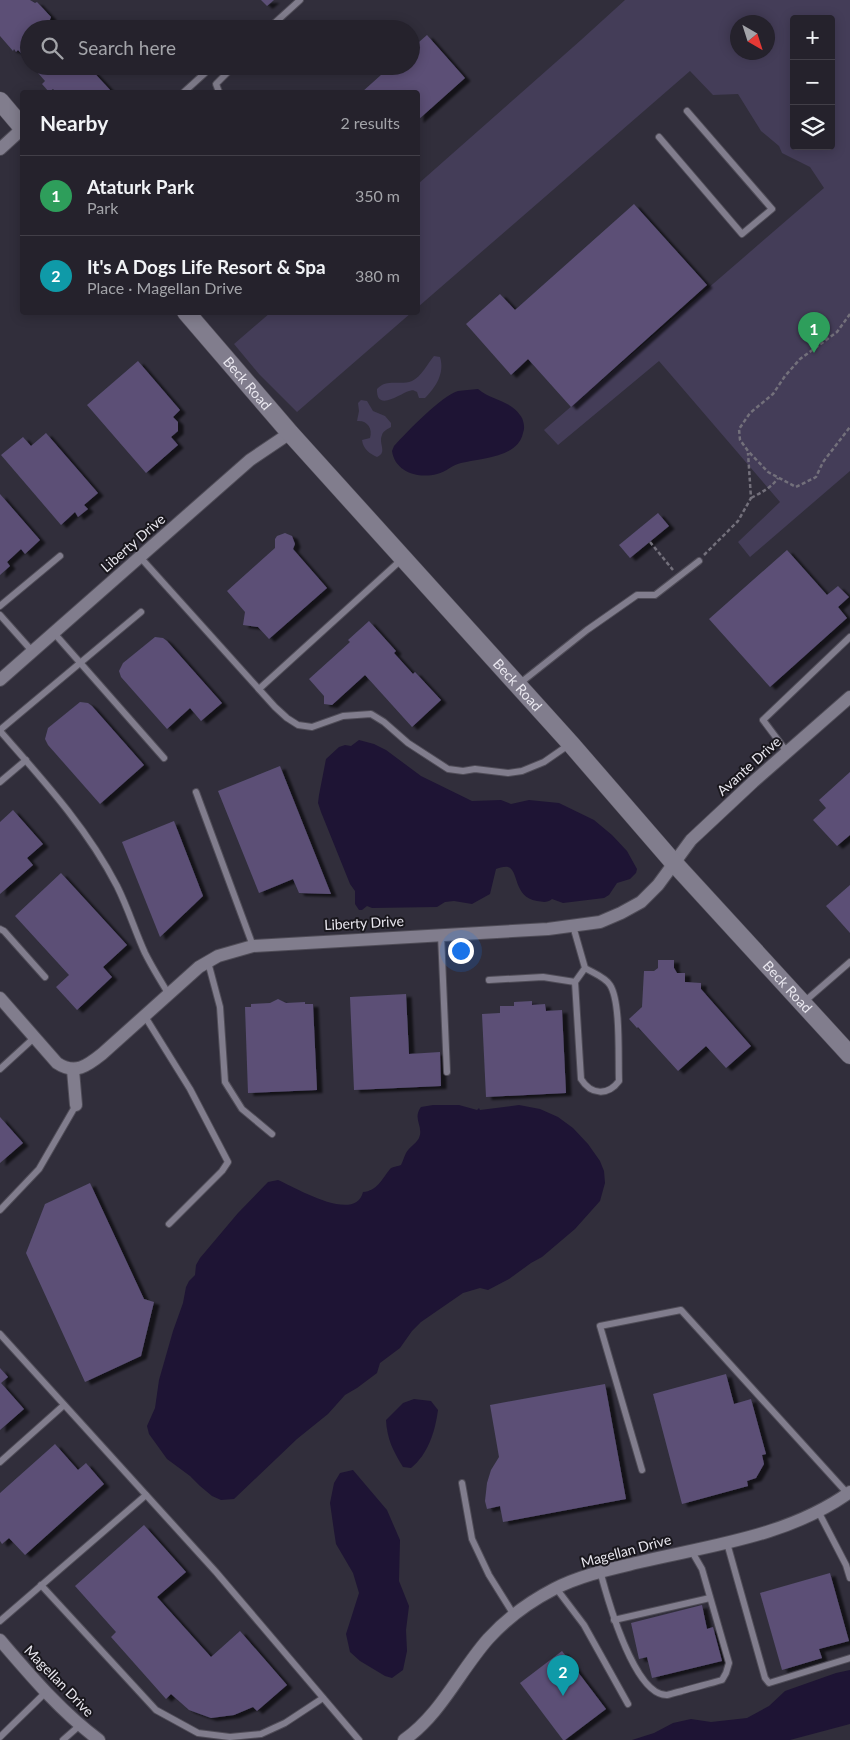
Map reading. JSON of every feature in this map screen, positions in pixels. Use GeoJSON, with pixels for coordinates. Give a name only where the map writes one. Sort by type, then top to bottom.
{"type":"FeatureCollection","features":[{"type":"Feature","properties":{"kind":"street"},"geometry":{"type":"LineString","coordinates":[[0,100],[20,125]]}},
{"type":"Feature","properties":{"kind":"street"},"geometry":{"type":"LineString","coordinates":[[0,149],[20,130]]}},
{"type":"Feature","properties":{"kind":"street","name":"Beck Road"},"geometry":{"type":"LineString","coordinates":[[189,315],[290,432],[571,744],[674,863],[850,1055]]}},
{"type":"Feature","properties":{"kind":"street","name":"Liberty Drive"},"geometry":{"type":"LineString","coordinates":[[0,680],[250,460],[290,432]]}},
{"type":"Feature","properties":{"kind":"street","name":"Avante Drive"},"geometry":{"type":"LineString","coordinates":[[674,863],[691,840],[753,782],[850,697]]}},
{"type":"Feature","properties":{"kind":"street","name":"Liberty Drive"},"geometry":{"type":"LineString","coordinates":[[74,1070],[91,1062],[191,973],[218,956],[253,946],[505,932],[600,922],[641,902],[658,885],[674,863]]}},
{"type":"Feature","properties":{"kind":"street"},"geometry":{"type":"LineString","coordinates":[[0,998],[57,1063],[65,1068],[74,1070],[76,1105]]}},
{"type":"Feature","properties":{"kind":"street","name":"Magellan Drive"},"geometry":{"type":"LineString","coordinates":[[404,1740],[414,1733],[440,1705],[487,1640],[527,1604],[556,1588],[600,1571],[754,1537],[818,1511],[849,1493]]}},
{"type":"Feature","properties":{"kind":"street","name":"Magellan Drive"},"geometry":{"type":"LineString","coordinates":[[0,1640],[79,1726],[99,1740]]}},
{"type":"Feature","properties":{"kind":"lane"},"geometry":{"type":"LineString","coordinates":[[278,20],[300,0]]}},
{"type":"Feature","properties":{"kind":"lane"},"geometry":{"type":"LineString","coordinates":[[186,90],[203,75]]}},
{"type":"Feature","properties":{"kind":"lane"},"geometry":{"type":"LineString","coordinates":[[218,90],[216,84],[225,75]]}},
{"type":"Feature","properties":{"kind":"lane"},"geometry":{"type":"LineString","coordinates":[[659,137],[742,234],[772,209],[687,111]]}},
{"type":"Feature","properties":{"kind":"lane"},"geometry":{"type":"LineString","coordinates":[[0,606],[60,556]]}},
{"type":"Feature","properties":{"kind":"lane"},"geometry":{"type":"LineString","coordinates":[[140,557],[281,713],[298,725],[312,727],[343,716],[371,714],[384,722],[408,743],[448,769],[464,771],[475,769],[508,773],[522,771],[544,762],[571,744]]}},
{"type":"Feature","properties":{"kind":"lane"},"geometry":{"type":"LineString","coordinates":[[259,689],[404,557]]}},
{"type":"Feature","properties":{"kind":"lane"},"geometry":{"type":"LineString","coordinates":[[518,685],[587,630],[637,595],[655,595],[699,561]]}},
{"type":"Feature","properties":{"kind":"lane"},"geometry":{"type":"LineString","coordinates":[[141,612],[0,730],[59,797],[80,824],[117,886],[144,952],[168,993]]}},
{"type":"Feature","properties":{"kind":"lane"},"geometry":{"type":"LineString","coordinates":[[0,615],[32,651]]}},
{"type":"Feature","properties":{"kind":"lane"},"geometry":{"type":"LineString","coordinates":[[54,633],[164,758]]}},
{"type":"Feature","properties":{"kind":"lane"},"geometry":{"type":"LineString","coordinates":[[787,752],[763,720],[850,637]]}},
{"type":"Feature","properties":{"kind":"lane"},"geometry":{"type":"LineString","coordinates":[[0,782],[26,760]]}},
{"type":"Feature","properties":{"kind":"lane"},"geometry":{"type":"LineString","coordinates":[[196,792],[253,946]]}},
{"type":"Feature","properties":{"kind":"lane"},"geometry":{"type":"LineString","coordinates":[[573,926],[585,968],[610,984],[616,998],[618,1081],[607,1092],[586,1086],[582,1079],[575,982],[585,968]]}},
{"type":"Feature","properties":{"kind":"lane"},"geometry":{"type":"LineString","coordinates":[[0,928],[45,977]]}},
{"type":"Feature","properties":{"kind":"lane"},"geometry":{"type":"LineString","coordinates":[[441,935],[447,1072]]}},
{"type":"Feature","properties":{"kind":"lane"},"geometry":{"type":"LineString","coordinates":[[208,962],[220,1007],[225,1082],[242,1109],[272,1134]]}},
{"type":"Feature","properties":{"kind":"lane"},"geometry":{"type":"LineString","coordinates":[[803,1003],[850,962]]}},
{"type":"Feature","properties":{"kind":"lane"},"geometry":{"type":"LineString","coordinates":[[489,980],[543,977],[575,982]]}},
{"type":"Feature","properties":{"kind":"lane"},"geometry":{"type":"LineString","coordinates":[[144,1015],[190,1088],[228,1162],[169,1224]]}},
{"type":"Feature","properties":{"kind":"lane"},"geometry":{"type":"LineString","coordinates":[[0,1069],[34,1037]]}},
{"type":"Feature","properties":{"kind":"lane"},"geometry":{"type":"LineString","coordinates":[[0,1210],[39,1169],[76,1105]]}},
{"type":"Feature","properties":{"kind":"lane"},"geometry":{"type":"LineString","coordinates":[[642,1470],[600,1326],[682,1310],[849,1493]]}},
{"type":"Feature","properties":{"kind":"lane"},"geometry":{"type":"LineString","coordinates":[[0,1334],[216,1572],[359,1740]]}},
{"type":"Feature","properties":{"kind":"lane"},"geometry":{"type":"LineString","coordinates":[[0,1462],[64,1405]]}},
{"type":"Feature","properties":{"kind":"lane"},"geometry":{"type":"LineString","coordinates":[[462,1484],[472,1539],[490,1575],[514,1615]]}},
{"type":"Feature","properties":{"kind":"lane"},"geometry":{"type":"LineString","coordinates":[[0,1621],[146,1495]]}},
{"type":"Feature","properties":{"kind":"lane"},"geometry":{"type":"LineString","coordinates":[[818,1511],[846,1565],[850,1578]]}},
{"type":"Feature","properties":{"kind":"lane"},"geometry":{"type":"LineString","coordinates":[[726,1543],[765,1678],[769,1683],[850,1658]]}},
{"type":"Feature","properties":{"kind":"lane"},"geometry":{"type":"LineString","coordinates":[[600,1571],[614,1620],[629,1656],[645,1680],[656,1692],[666,1695],[722,1680],[729,1662],[702,1569],[691,1550]]}},
{"type":"Feature","properties":{"kind":"lane"},"geometry":{"type":"LineString","coordinates":[[41,1586],[156,1710],[198,1733],[230,1737],[261,1734],[285,1724],[323,1698]]}},
{"type":"Feature","properties":{"kind":"lane"},"geometry":{"type":"LineString","coordinates":[[556,1588],[584,1625],[628,1704]]}},
{"type":"Feature","properties":{"kind":"lane"},"geometry":{"type":"LineString","coordinates":[[614,1620],[710,1598]]}},
{"type":"Feature","properties":{"kind":"lane"},"geometry":{"type":"LineString","coordinates":[[0,1736],[46,1692]]}},
{"type":"Feature","properties":{"kind":"lane"},"geometry":{"type":"LineString","coordinates":[[63,1740],[79,1726]]}},
{"type":"Feature","properties":{"kind":"path"},"geometry":{"type":"LineString","coordinates":[[850,314],[837,332],[800,359],[773,394],[750,413],[739,429],[740,440],[768,472],[796,487],[816,477],[823,462],[850,427]]}},
{"type":"Feature","properties":{"kind":"path"},"geometry":{"type":"LineString","coordinates":[[748,451],[751,498]]}},
{"type":"Feature","properties":{"kind":"path"},"geometry":{"type":"LineString","coordinates":[[699,561],[738,520],[751,498],[767,490],[778,478]]}},
{"type":"Feature","properties":{"kind":"path"},"geometry":{"type":"LineString","coordinates":[[650,542],[678,578]]}},
{"type":"Feature","properties":{"kind":"shaded area"},"geometry":{"type":"Polygon","coordinates":[[[625,0],[850,0],[850,471],[750,557],[738,542],[780,502],[659,361],[558,445],[544,430],[824,188],[810,167],[782,153],[779,146],[761,131],[738,94],[713,95],[690,71],[420,305],[420,182],[625,0]]]}},
{"type":"Feature","properties":{"kind":"shaded area"},"geometry":{"type":"Polygon","coordinates":[[[268,315],[409,315],[297,412],[259,374],[234,344],[268,315]]]}},
{"type":"Feature","properties":{"kind":"shaded area"},"geometry":{"type":"Polygon","coordinates":[[[434,356],[440,357],[440,374],[433,389],[425,398],[419,398],[417,392],[412,390],[390,400],[380,400],[377,389],[389,383],[412,381],[434,356]]]}},
{"type":"Feature","properties":{"kind":"shaded area"},"geometry":{"type":"Polygon","coordinates":[[[478,389],[507,404],[518,412],[522,418],[524,431],[520,441],[514,448],[497,456],[461,463],[440,473],[430,475],[408,472],[398,464],[392,451],[394,446],[424,415],[451,394],[458,391],[478,389]]]}},
{"type":"Feature","properties":{"kind":"shaded area"},"geometry":{"type":"Polygon","coordinates":[[[361,400],[367,401],[373,411],[385,416],[391,423],[391,427],[386,430],[381,438],[382,453],[377,457],[367,451],[362,440],[370,438],[371,431],[366,423],[357,421],[358,403],[361,400]]]}},
{"type":"Feature","properties":{"kind":"shaded area"},"geometry":{"type":"Polygon","coordinates":[[[359,740],[386,750],[421,776],[472,801],[501,800],[511,804],[529,800],[559,803],[594,820],[612,835],[627,851],[637,869],[636,873],[630,879],[617,883],[609,895],[604,898],[563,903],[552,899],[543,902],[529,899],[520,889],[511,869],[504,867],[496,869],[490,894],[472,904],[454,901],[445,902],[437,907],[372,908],[367,906],[359,910],[355,904],[355,891],[350,884],[318,803],[326,759],[339,747],[351,746],[359,740]]]}},
{"type":"Feature","properties":{"kind":"shaded area"},"geometry":{"type":"Polygon","coordinates":[[[459,1105],[477,1110],[479,1108],[480,1110],[519,1105],[540,1109],[558,1117],[573,1128],[600,1161],[604,1171],[605,1183],[600,1201],[575,1229],[542,1257],[509,1279],[488,1290],[480,1288],[463,1293],[421,1322],[400,1348],[380,1363],[377,1373],[345,1395],[328,1414],[297,1439],[234,1499],[221,1500],[212,1496],[167,1459],[149,1434],[147,1426],[155,1408],[159,1380],[183,1303],[186,1287],[195,1275],[196,1265],[238,1213],[268,1182],[278,1180],[324,1201],[337,1204],[349,1205],[358,1201],[363,1192],[376,1187],[392,1167],[401,1165],[407,1151],[419,1138],[418,1115],[421,1107],[459,1105]]]}},
{"type":"Feature","properties":{"kind":"shaded area"},"geometry":{"type":"Polygon","coordinates":[[[414,1399],[431,1401],[438,1410],[430,1442],[422,1456],[411,1468],[403,1467],[396,1456],[389,1439],[386,1420],[403,1403],[414,1399]]]}},
{"type":"Feature","properties":{"kind":"shaded area"},"geometry":{"type":"Polygon","coordinates":[[[353,1470],[387,1510],[400,1540],[399,1581],[409,1606],[406,1630],[407,1651],[403,1670],[392,1678],[385,1676],[360,1661],[350,1652],[346,1634],[359,1593],[353,1573],[336,1544],[330,1503],[334,1483],[340,1473],[353,1470]]]}},
{"type":"Feature","properties":{"kind":"shaded area"},"geometry":{"type":"Polygon","coordinates":[[[850,1670],[850,1724],[790,1740],[632,1740],[654,1733],[673,1723],[691,1719],[711,1722],[747,1718],[769,1706],[785,1691],[850,1670]]]}},
{"type":"Feature","properties":{"kind":"building"},"geometry":{"type":"Polygon","coordinates":[[[0,0],[30,0],[35,3],[37,2],[51,17],[50,20],[20,20],[20,52],[18,50],[16,52],[14,49],[13,51],[0,36],[0,0]]]}},
{"type":"Feature","properties":{"kind":"building"},"geometry":{"type":"Polygon","coordinates":[[[261,0],[274,0],[267,6],[261,0]]]}},
{"type":"Feature","properties":{"kind":"building"},"geometry":{"type":"Polygon","coordinates":[[[427,35],[465,78],[420,118],[420,90],[364,90],[381,75],[420,75],[420,41],[427,35]]]}},
{"type":"Feature","properties":{"kind":"building"},"geometry":{"type":"Polygon","coordinates":[[[40,75],[96,75],[110,90],[47,90],[42,84],[45,81],[40,75]]]}},
{"type":"Feature","properties":{"kind":"building"},"geometry":{"type":"Polygon","coordinates":[[[634,204],[707,285],[571,407],[528,359],[511,375],[466,324],[500,294],[515,310],[634,204]]]}},
{"type":"Feature","properties":{"kind":"building"},"geometry":{"type":"Polygon","coordinates":[[[138,361],[180,410],[173,417],[178,422],[178,431],[171,437],[178,445],[146,473],[87,405],[138,361]]]}},
{"type":"Feature","properties":{"kind":"building"},"geometry":{"type":"Polygon","coordinates":[[[46,433],[98,493],[84,505],[88,509],[78,517],[75,512],[61,525],[1,455],[23,437],[31,446],[46,433]]]}},
{"type":"Feature","properties":{"kind":"building"},"geometry":{"type":"Polygon","coordinates":[[[0,494],[40,540],[25,554],[21,549],[7,562],[10,566],[0,575],[0,494]]]}},
{"type":"Feature","properties":{"kind":"building"},"geometry":{"type":"Polygon","coordinates":[[[658,513],[669,526],[630,558],[619,545],[658,513]]]}},
{"type":"Feature","properties":{"kind":"building"},"geometry":{"type":"Polygon","coordinates":[[[285,533],[292,536],[295,544],[293,549],[327,588],[269,639],[258,627],[243,625],[245,612],[227,591],[275,548],[277,536],[285,533]]]}},
{"type":"Feature","properties":{"kind":"building"},"geometry":{"type":"Polygon","coordinates":[[[787,550],[827,595],[838,586],[849,597],[838,607],[847,618],[770,687],[709,619],[787,550]]]}},
{"type":"Feature","properties":{"kind":"building"},"geometry":{"type":"Polygon","coordinates":[[[369,621],[396,651],[394,653],[413,674],[415,672],[441,700],[412,727],[365,675],[332,705],[324,704],[324,696],[309,679],[350,642],[348,640],[369,621]]]}},
{"type":"Feature","properties":{"kind":"building"},"geometry":{"type":"Polygon","coordinates":[[[155,637],[163,638],[167,641],[222,703],[201,721],[190,708],[167,729],[121,677],[119,671],[123,663],[155,637]]]}},
{"type":"Feature","properties":{"kind":"building"},"geometry":{"type":"Polygon","coordinates":[[[80,702],[88,703],[92,706],[144,765],[100,804],[48,745],[45,739],[48,728],[80,702]]]}},
{"type":"Feature","properties":{"kind":"building"},"geometry":{"type":"Polygon","coordinates":[[[280,766],[331,894],[299,893],[293,879],[259,893],[218,791],[280,766]]]}},
{"type":"Feature","properties":{"kind":"building"},"geometry":{"type":"Polygon","coordinates":[[[850,772],[850,835],[837,846],[813,820],[826,808],[819,800],[850,772]]]}},
{"type":"Feature","properties":{"kind":"building"},"geometry":{"type":"Polygon","coordinates":[[[13,810],[43,844],[27,858],[33,865],[0,894],[0,822],[13,810]]]}},
{"type":"Feature","properties":{"kind":"building"},"geometry":{"type":"Polygon","coordinates":[[[174,821],[203,896],[160,937],[122,842],[174,821]]]}},
{"type":"Feature","properties":{"kind":"building"},"geometry":{"type":"Polygon","coordinates":[[[61,873],[127,945],[103,967],[112,977],[77,1010],[56,987],[69,975],[15,916],[61,873]]]}},
{"type":"Feature","properties":{"kind":"building"},"geometry":{"type":"Polygon","coordinates":[[[850,885],[850,933],[826,906],[850,885]]]}},
{"type":"Feature","properties":{"kind":"building"},"geometry":{"type":"Polygon","coordinates":[[[658,960],[674,960],[674,968],[677,973],[685,973],[685,982],[701,983],[701,989],[751,1046],[726,1068],[706,1046],[678,1071],[629,1019],[642,1007],[644,971],[654,971],[658,968],[658,960]]]}},
{"type":"Feature","properties":{"kind":"building"},"geometry":{"type":"Polygon","coordinates":[[[406,994],[409,1054],[440,1052],[441,1086],[354,1090],[350,997],[406,994]]]}},
{"type":"Feature","properties":{"kind":"building"},"geometry":{"type":"Polygon","coordinates":[[[278,999],[286,1003],[305,1002],[305,1004],[313,1004],[317,1090],[248,1093],[245,1007],[251,1007],[251,1004],[270,1003],[278,999]]]}},
{"type":"Feature","properties":{"kind":"building"},"geometry":{"type":"Polygon","coordinates":[[[532,1001],[532,1005],[545,1004],[546,1011],[562,1010],[566,1093],[486,1097],[482,1014],[500,1013],[500,1006],[514,1006],[514,1002],[532,1001]]]}},
{"type":"Feature","properties":{"kind":"building"},"geometry":{"type":"Polygon","coordinates":[[[0,1117],[23,1143],[0,1163],[0,1117]]]}},
{"type":"Feature","properties":{"kind":"building"},"geometry":{"type":"Polygon","coordinates":[[[90,1183],[144,1299],[154,1302],[141,1356],[85,1382],[26,1253],[45,1204],[90,1183]]]}},
{"type":"Feature","properties":{"kind":"building"},"geometry":{"type":"Polygon","coordinates":[[[0,1368],[8,1377],[1,1383],[24,1409],[0,1430],[0,1368]]]}},
{"type":"Feature","properties":{"kind":"building"},"geometry":{"type":"Polygon","coordinates":[[[726,1374],[734,1404],[751,1399],[766,1454],[762,1455],[764,1464],[756,1478],[747,1481],[748,1486],[682,1504],[653,1394],[726,1374]]]}},
{"type":"Feature","properties":{"kind":"building"},"geometry":{"type":"Polygon","coordinates":[[[605,1384],[626,1499],[503,1522],[500,1506],[487,1509],[485,1501],[487,1483],[491,1470],[499,1457],[490,1405],[605,1384]]]}},
{"type":"Feature","properties":{"kind":"building"},"geometry":{"type":"Polygon","coordinates":[[[55,1444],[78,1470],[86,1463],[104,1484],[25,1555],[9,1538],[2,1544],[0,1541],[0,1493],[55,1444]]]}},
{"type":"Feature","properties":{"kind":"building"},"geometry":{"type":"Polygon","coordinates":[[[144,1525],[186,1572],[157,1597],[211,1657],[240,1631],[287,1685],[257,1711],[253,1707],[234,1715],[211,1718],[189,1710],[171,1694],[166,1699],[111,1637],[116,1632],[75,1586],[144,1525]]]}},
{"type":"Feature","properties":{"kind":"building"},"geometry":{"type":"Polygon","coordinates":[[[830,1573],[849,1641],[819,1649],[822,1658],[782,1670],[760,1593],[830,1573]]]}},
{"type":"Feature","properties":{"kind":"building"},"geometry":{"type":"Polygon","coordinates":[[[702,1605],[707,1629],[713,1627],[722,1661],[652,1678],[647,1657],[639,1659],[631,1623],[702,1605]]]}},
{"type":"Feature","properties":{"kind":"building"},"geometry":{"type":"Polygon","coordinates":[[[562,1651],[606,1709],[565,1740],[563,1740],[520,1683],[562,1651]]]}},
{"type":"Feature","properties":{"kind":"place","name":"Ataturk Park"},"geometry":{"type":"Point","coordinates":[814,353]}},
{"type":"Feature","properties":{"kind":"place","name":"It's A Dogs Life Resort & Spa"},"geometry":{"type":"Point","coordinates":[563,1696]}}]}
